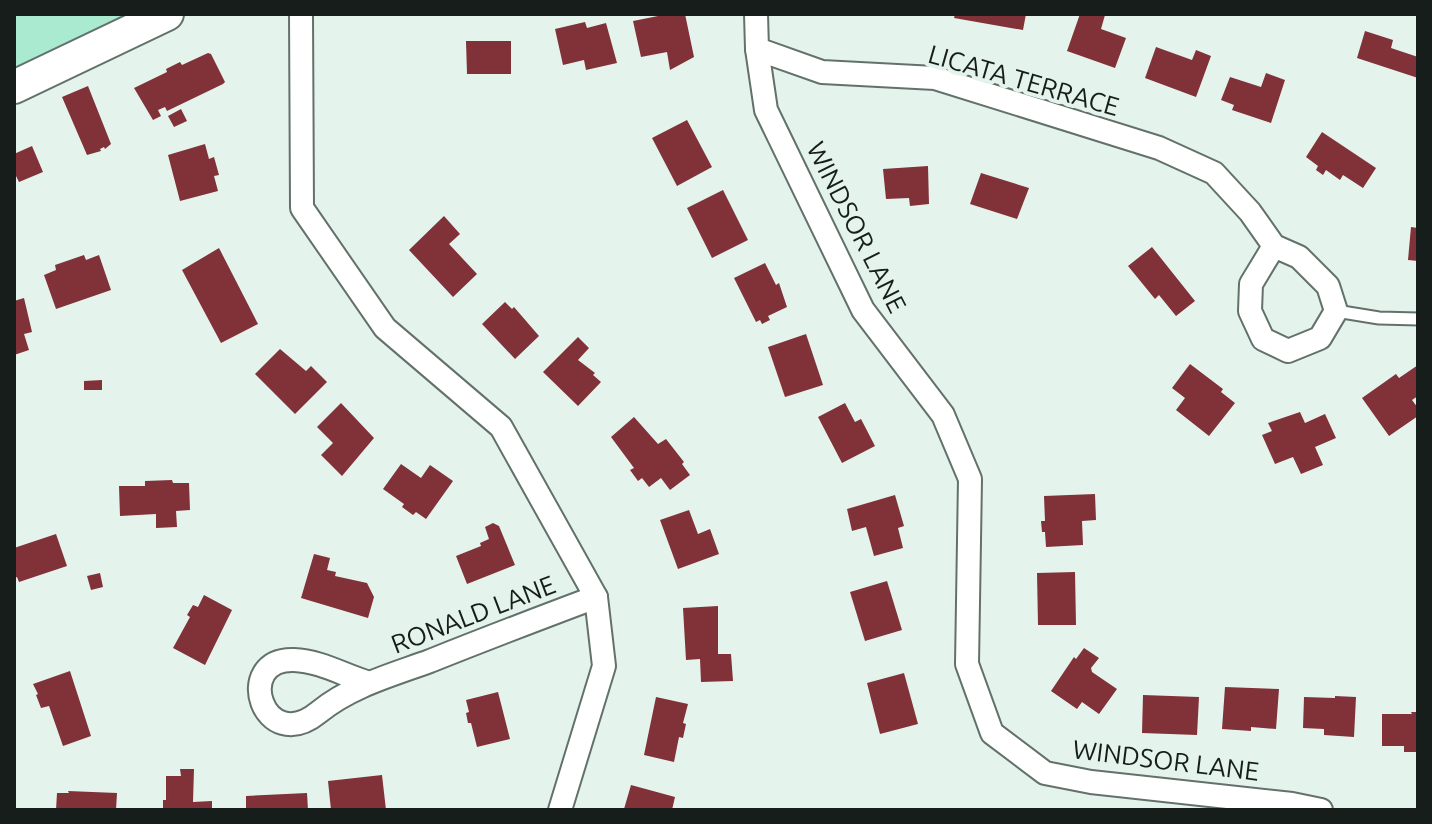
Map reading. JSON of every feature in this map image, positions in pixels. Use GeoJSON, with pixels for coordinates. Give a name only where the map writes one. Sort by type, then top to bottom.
{"type":"FeatureCollection","features":[{"type":"Feature","properties":{"kind":"street"},"geometry":{"type":"LineString","coordinates":[[14,87],[167,14]]}},
{"type":"Feature","properties":{"kind":"street"},"geometry":{"type":"LineString","coordinates":[[301,14],[302,208],[385,328],[501,427],[596,597],[604,666],[560,810]]}},
{"type":"Feature","properties":{"kind":"street"},"geometry":{"type":"LineString","coordinates":[[756,14],[757,49]]}},
{"type":"Feature","properties":{"kind":"street","name":"LICATA TERRACE"},"geometry":{"type":"LineString","coordinates":[[757,49],[822,72],[935,78],[1159,148],[1214,173],[1250,212],[1274,246],[1299,257],[1328,286],[1336,311]]}},
{"type":"Feature","properties":{"kind":"street","name":"WINDSOR LANE"},"geometry":{"type":"LineString","coordinates":[[757,49],[766,110],[863,310],[943,415],[970,479],[967,664],[992,733],[1045,773],[1091,782],[1292,804],[1321,810]]}},
{"type":"Feature","properties":{"kind":"street"},"geometry":{"type":"LineString","coordinates":[[1274,246],[1251,284],[1250,311],[1263,339],[1288,351],[1320,338],[1336,311]]}},
{"type":"Feature","properties":{"kind":"street","name":"RONALD LANE"},"geometry":{"type":"LineString","coordinates":[[370,683],[596,597]]}},
{"type":"Feature","properties":{"kind":"lane"},"geometry":{"type":"LineString","coordinates":[[1336,311],[1379,318],[1418,319]]}},
{"type":"Feature","properties":{"kind":"green space"},"geometry":{"type":"Polygon","coordinates":[[[14,14],[134,14],[14,73],[14,14]]]}},
{"type":"Feature","properties":{"kind":"building"},"geometry":{"type":"Polygon","coordinates":[[[685,14],[694,57],[670,70],[667,52],[641,57],[633,21],[685,14]]]}},
{"type":"Feature","properties":{"kind":"building"},"geometry":{"type":"Polygon","coordinates":[[[955,14],[1026,14],[1023,30],[954,18],[955,14]]]}},
{"type":"Feature","properties":{"kind":"building"},"geometry":{"type":"Polygon","coordinates":[[[1080,14],[1105,15],[1101,29],[1126,38],[1115,68],[1067,51],[1080,14]]]}},
{"type":"Feature","properties":{"kind":"building"},"geometry":{"type":"Polygon","coordinates":[[[585,22],[587,28],[606,23],[617,63],[586,70],[584,60],[563,65],[555,29],[585,22]]]}},
{"type":"Feature","properties":{"kind":"building"},"geometry":{"type":"Polygon","coordinates":[[[1365,31],[1393,40],[1391,48],[1418,57],[1418,78],[1357,58],[1365,31]]]}},
{"type":"Feature","properties":{"kind":"building"},"geometry":{"type":"Polygon","coordinates":[[[466,41],[511,41],[511,74],[467,74],[466,41]]]}},
{"type":"Feature","properties":{"kind":"building"},"geometry":{"type":"Polygon","coordinates":[[[1156,47],[1192,60],[1196,50],[1211,56],[1196,97],[1145,78],[1156,47]]]}},
{"type":"Feature","properties":{"kind":"building"},"geometry":{"type":"Polygon","coordinates":[[[208,53],[225,82],[167,111],[165,107],[158,110],[161,116],[153,120],[134,88],[180,62],[182,65],[208,53]]]}},
{"type":"Feature","properties":{"kind":"building"},"geometry":{"type":"Polygon","coordinates":[[[1266,73],[1285,80],[1271,123],[1232,110],[1234,105],[1221,100],[1230,77],[1261,87],[1266,73]]]}},
{"type":"Feature","properties":{"kind":"building"},"geometry":{"type":"Polygon","coordinates":[[[88,86],[111,144],[87,155],[62,97],[88,86]]]}},
{"type":"Feature","properties":{"kind":"building"},"geometry":{"type":"Polygon","coordinates":[[[181,109],[187,121],[174,127],[168,116],[181,109]]]}},
{"type":"Feature","properties":{"kind":"building"},"geometry":{"type":"Polygon","coordinates":[[[687,120],[712,167],[677,186],[652,138],[687,120]]]}},
{"type":"Feature","properties":{"kind":"building"},"geometry":{"type":"Polygon","coordinates":[[[1322,132],[1376,168],[1363,188],[1343,175],[1340,180],[1326,170],[1323,175],[1316,170],[1318,166],[1306,157],[1322,132]]]}},
{"type":"Feature","properties":{"kind":"building"},"geometry":{"type":"Polygon","coordinates":[[[205,144],[209,159],[214,157],[219,175],[214,176],[218,191],[180,201],[168,155],[205,144]]]}},
{"type":"Feature","properties":{"kind":"building"},"geometry":{"type":"Polygon","coordinates":[[[32,146],[43,172],[19,182],[14,172],[14,154],[32,146]]]}},
{"type":"Feature","properties":{"kind":"building"},"geometry":{"type":"Polygon","coordinates":[[[928,166],[929,204],[910,206],[909,198],[886,199],[883,169],[928,166]]]}},
{"type":"Feature","properties":{"kind":"building"},"geometry":{"type":"Polygon","coordinates":[[[981,173],[1029,188],[1017,219],[970,204],[981,173]]]}},
{"type":"Feature","properties":{"kind":"building"},"geometry":{"type":"Polygon","coordinates":[[[723,190],[748,240],[712,258],[687,208],[723,190]]]}},
{"type":"Feature","properties":{"kind":"building"},"geometry":{"type":"Polygon","coordinates":[[[444,216],[460,234],[449,244],[477,274],[453,297],[409,250],[444,216]]]}},
{"type":"Feature","properties":{"kind":"building"},"geometry":{"type":"Polygon","coordinates":[[[1411,227],[1418,228],[1418,261],[1408,260],[1411,227]]]}},
{"type":"Feature","properties":{"kind":"building"},"geometry":{"type":"Polygon","coordinates":[[[1152,247],[1195,301],[1176,316],[1159,295],[1155,299],[1128,266],[1152,247]]]}},
{"type":"Feature","properties":{"kind":"building"},"geometry":{"type":"Polygon","coordinates":[[[219,248],[258,324],[221,343],[182,270],[219,248]]]}},
{"type":"Feature","properties":{"kind":"building"},"geometry":{"type":"Polygon","coordinates":[[[84,255],[86,260],[99,255],[111,290],[56,309],[44,275],[56,270],[55,265],[84,255]]]}},
{"type":"Feature","properties":{"kind":"building"},"geometry":{"type":"Polygon","coordinates":[[[765,263],[776,285],[779,283],[787,307],[768,316],[770,320],[762,324],[760,320],[756,322],[734,278],[765,263]]]}},
{"type":"Feature","properties":{"kind":"building"},"geometry":{"type":"Polygon","coordinates":[[[24,298],[32,332],[24,334],[29,350],[14,355],[14,301],[24,298]]]}},
{"type":"Feature","properties":{"kind":"building"},"geometry":{"type":"Polygon","coordinates":[[[505,302],[512,309],[514,307],[539,336],[515,359],[482,324],[505,302]]]}},
{"type":"Feature","properties":{"kind":"building"},"geometry":{"type":"Polygon","coordinates":[[[806,334],[823,385],[785,397],[768,347],[806,334]]]}},
{"type":"Feature","properties":{"kind":"building"},"geometry":{"type":"Polygon","coordinates":[[[578,337],[589,348],[578,360],[601,382],[578,406],[543,372],[578,337]]]}},
{"type":"Feature","properties":{"kind":"building"},"geometry":{"type":"Polygon","coordinates":[[[280,349],[306,371],[311,366],[327,382],[295,414],[255,374],[280,349]]]}},
{"type":"Feature","properties":{"kind":"building"},"geometry":{"type":"Polygon","coordinates":[[[1190,364],[1223,389],[1221,392],[1235,403],[1209,436],[1176,410],[1185,398],[1172,388],[1190,364]]]}},
{"type":"Feature","properties":{"kind":"building"},"geometry":{"type":"Polygon","coordinates":[[[1418,365],[1418,396],[1412,400],[1418,408],[1418,416],[1389,436],[1362,398],[1396,374],[1399,378],[1418,365]]]}},
{"type":"Feature","properties":{"kind":"building"},"geometry":{"type":"Polygon","coordinates":[[[102,380],[102,390],[84,390],[84,381],[102,380]]]}},
{"type":"Feature","properties":{"kind":"building"},"geometry":{"type":"Polygon","coordinates":[[[341,403],[374,438],[342,476],[321,455],[333,443],[317,427],[341,403]]]}},
{"type":"Feature","properties":{"kind":"building"},"geometry":{"type":"Polygon","coordinates":[[[845,403],[855,422],[861,419],[875,446],[842,463],[818,417],[845,403]]]}},
{"type":"Feature","properties":{"kind":"building"},"geometry":{"type":"Polygon","coordinates":[[[1300,412],[1305,423],[1325,414],[1336,438],[1315,447],[1323,465],[1301,474],[1293,457],[1275,464],[1262,435],[1272,431],[1268,423],[1300,412]]]}},
{"type":"Feature","properties":{"kind":"building"},"geometry":{"type":"Polygon","coordinates":[[[634,417],[658,444],[666,439],[684,462],[682,464],[690,475],[670,490],[661,478],[649,487],[642,478],[638,481],[630,470],[634,468],[611,437],[634,417]]]}},
{"type":"Feature","properties":{"kind":"building"},"geometry":{"type":"Polygon","coordinates":[[[401,464],[421,478],[430,465],[453,481],[426,519],[416,512],[413,515],[402,507],[404,504],[383,489],[401,464]]]}},
{"type":"Feature","properties":{"kind":"building"},"geometry":{"type":"Polygon","coordinates":[[[172,480],[173,483],[189,483],[190,510],[176,511],[177,527],[156,528],[156,514],[120,516],[119,486],[145,486],[145,481],[172,480]]]}},
{"type":"Feature","properties":{"kind":"building"},"geometry":{"type":"Polygon","coordinates":[[[1095,494],[1096,520],[1082,521],[1083,545],[1046,547],[1041,521],[1045,521],[1044,496],[1095,494]]]}},
{"type":"Feature","properties":{"kind":"building"},"geometry":{"type":"Polygon","coordinates":[[[895,495],[904,526],[898,528],[903,548],[874,556],[866,527],[852,531],[847,509],[895,495]]]}},
{"type":"Feature","properties":{"kind":"building"},"geometry":{"type":"Polygon","coordinates":[[[689,510],[698,534],[710,529],[719,554],[678,569],[660,520],[689,510]]]}},
{"type":"Feature","properties":{"kind":"building"},"geometry":{"type":"Polygon","coordinates":[[[493,523],[499,526],[515,565],[467,584],[456,556],[481,546],[480,543],[489,539],[485,527],[493,523]]]}},
{"type":"Feature","properties":{"kind":"building"},"geometry":{"type":"Polygon","coordinates":[[[56,534],[67,566],[19,582],[17,577],[14,578],[14,548],[56,534]]]}},
{"type":"Feature","properties":{"kind":"building"},"geometry":{"type":"Polygon","coordinates":[[[314,554],[330,558],[327,570],[336,572],[335,576],[367,583],[374,597],[368,618],[301,598],[314,554]]]}},
{"type":"Feature","properties":{"kind":"building"},"geometry":{"type":"Polygon","coordinates":[[[1075,572],[1076,625],[1038,625],[1037,573],[1075,572]]]}},
{"type":"Feature","properties":{"kind":"building"},"geometry":{"type":"Polygon","coordinates":[[[100,573],[103,587],[91,590],[87,576],[100,573]]]}},
{"type":"Feature","properties":{"kind":"building"},"geometry":{"type":"Polygon","coordinates":[[[887,581],[902,630],[865,641],[850,592],[887,581]]]}},
{"type":"Feature","properties":{"kind":"building"},"geometry":{"type":"Polygon","coordinates":[[[204,595],[232,610],[205,665],[173,648],[190,617],[187,615],[193,605],[198,607],[204,595]]]}},
{"type":"Feature","properties":{"kind":"building"},"geometry":{"type":"Polygon","coordinates":[[[718,606],[718,654],[731,654],[733,681],[701,682],[700,659],[686,660],[683,608],[718,606]]]}},
{"type":"Feature","properties":{"kind":"building"},"geometry":{"type":"Polygon","coordinates":[[[1084,648],[1099,658],[1091,668],[1092,672],[1117,689],[1099,714],[1082,702],[1077,709],[1051,691],[1074,657],[1076,659],[1084,648]]]}},
{"type":"Feature","properties":{"kind":"building"},"geometry":{"type":"Polygon","coordinates":[[[70,671],[91,736],[63,746],[49,706],[41,708],[33,684],[70,671]]]}},
{"type":"Feature","properties":{"kind":"building"},"geometry":{"type":"Polygon","coordinates":[[[904,673],[918,724],[880,734],[867,683],[904,673]]]}},
{"type":"Feature","properties":{"kind":"building"},"geometry":{"type":"Polygon","coordinates":[[[1225,687],[1279,689],[1276,729],[1222,729],[1225,687]]]}},
{"type":"Feature","properties":{"kind":"building"},"geometry":{"type":"Polygon","coordinates":[[[498,692],[510,739],[477,747],[471,723],[468,723],[466,700],[498,692]]]}},
{"type":"Feature","properties":{"kind":"building"},"geometry":{"type":"Polygon","coordinates":[[[1143,695],[1199,697],[1197,735],[1142,733],[1143,695]]]}},
{"type":"Feature","properties":{"kind":"building"},"geometry":{"type":"Polygon","coordinates":[[[656,697],[688,704],[683,738],[679,737],[674,762],[644,755],[656,697]]]}},
{"type":"Feature","properties":{"kind":"building"},"geometry":{"type":"Polygon","coordinates":[[[1304,697],[1356,697],[1354,737],[1324,735],[1324,729],[1303,728],[1304,697]]]}},
{"type":"Feature","properties":{"kind":"building"},"geometry":{"type":"Polygon","coordinates":[[[1418,712],[1418,752],[1404,752],[1404,746],[1382,746],[1382,714],[1418,712]]]}},
{"type":"Feature","properties":{"kind":"building"},"geometry":{"type":"Polygon","coordinates":[[[180,769],[194,769],[193,802],[212,801],[212,810],[163,810],[166,776],[181,776],[180,769]]]}},
{"type":"Feature","properties":{"kind":"building"},"geometry":{"type":"Polygon","coordinates":[[[382,775],[386,810],[331,810],[328,781],[382,775]]]}},
{"type":"Feature","properties":{"kind":"building"},"geometry":{"type":"Polygon","coordinates":[[[631,785],[675,797],[672,810],[624,809],[631,785]]]}},
{"type":"Feature","properties":{"kind":"building"},"geometry":{"type":"Polygon","coordinates":[[[57,793],[117,793],[116,810],[56,810],[57,793]]]}},
{"type":"Feature","properties":{"kind":"building"},"geometry":{"type":"Polygon","coordinates":[[[307,793],[308,810],[246,810],[246,796],[307,793]]]}}]}
